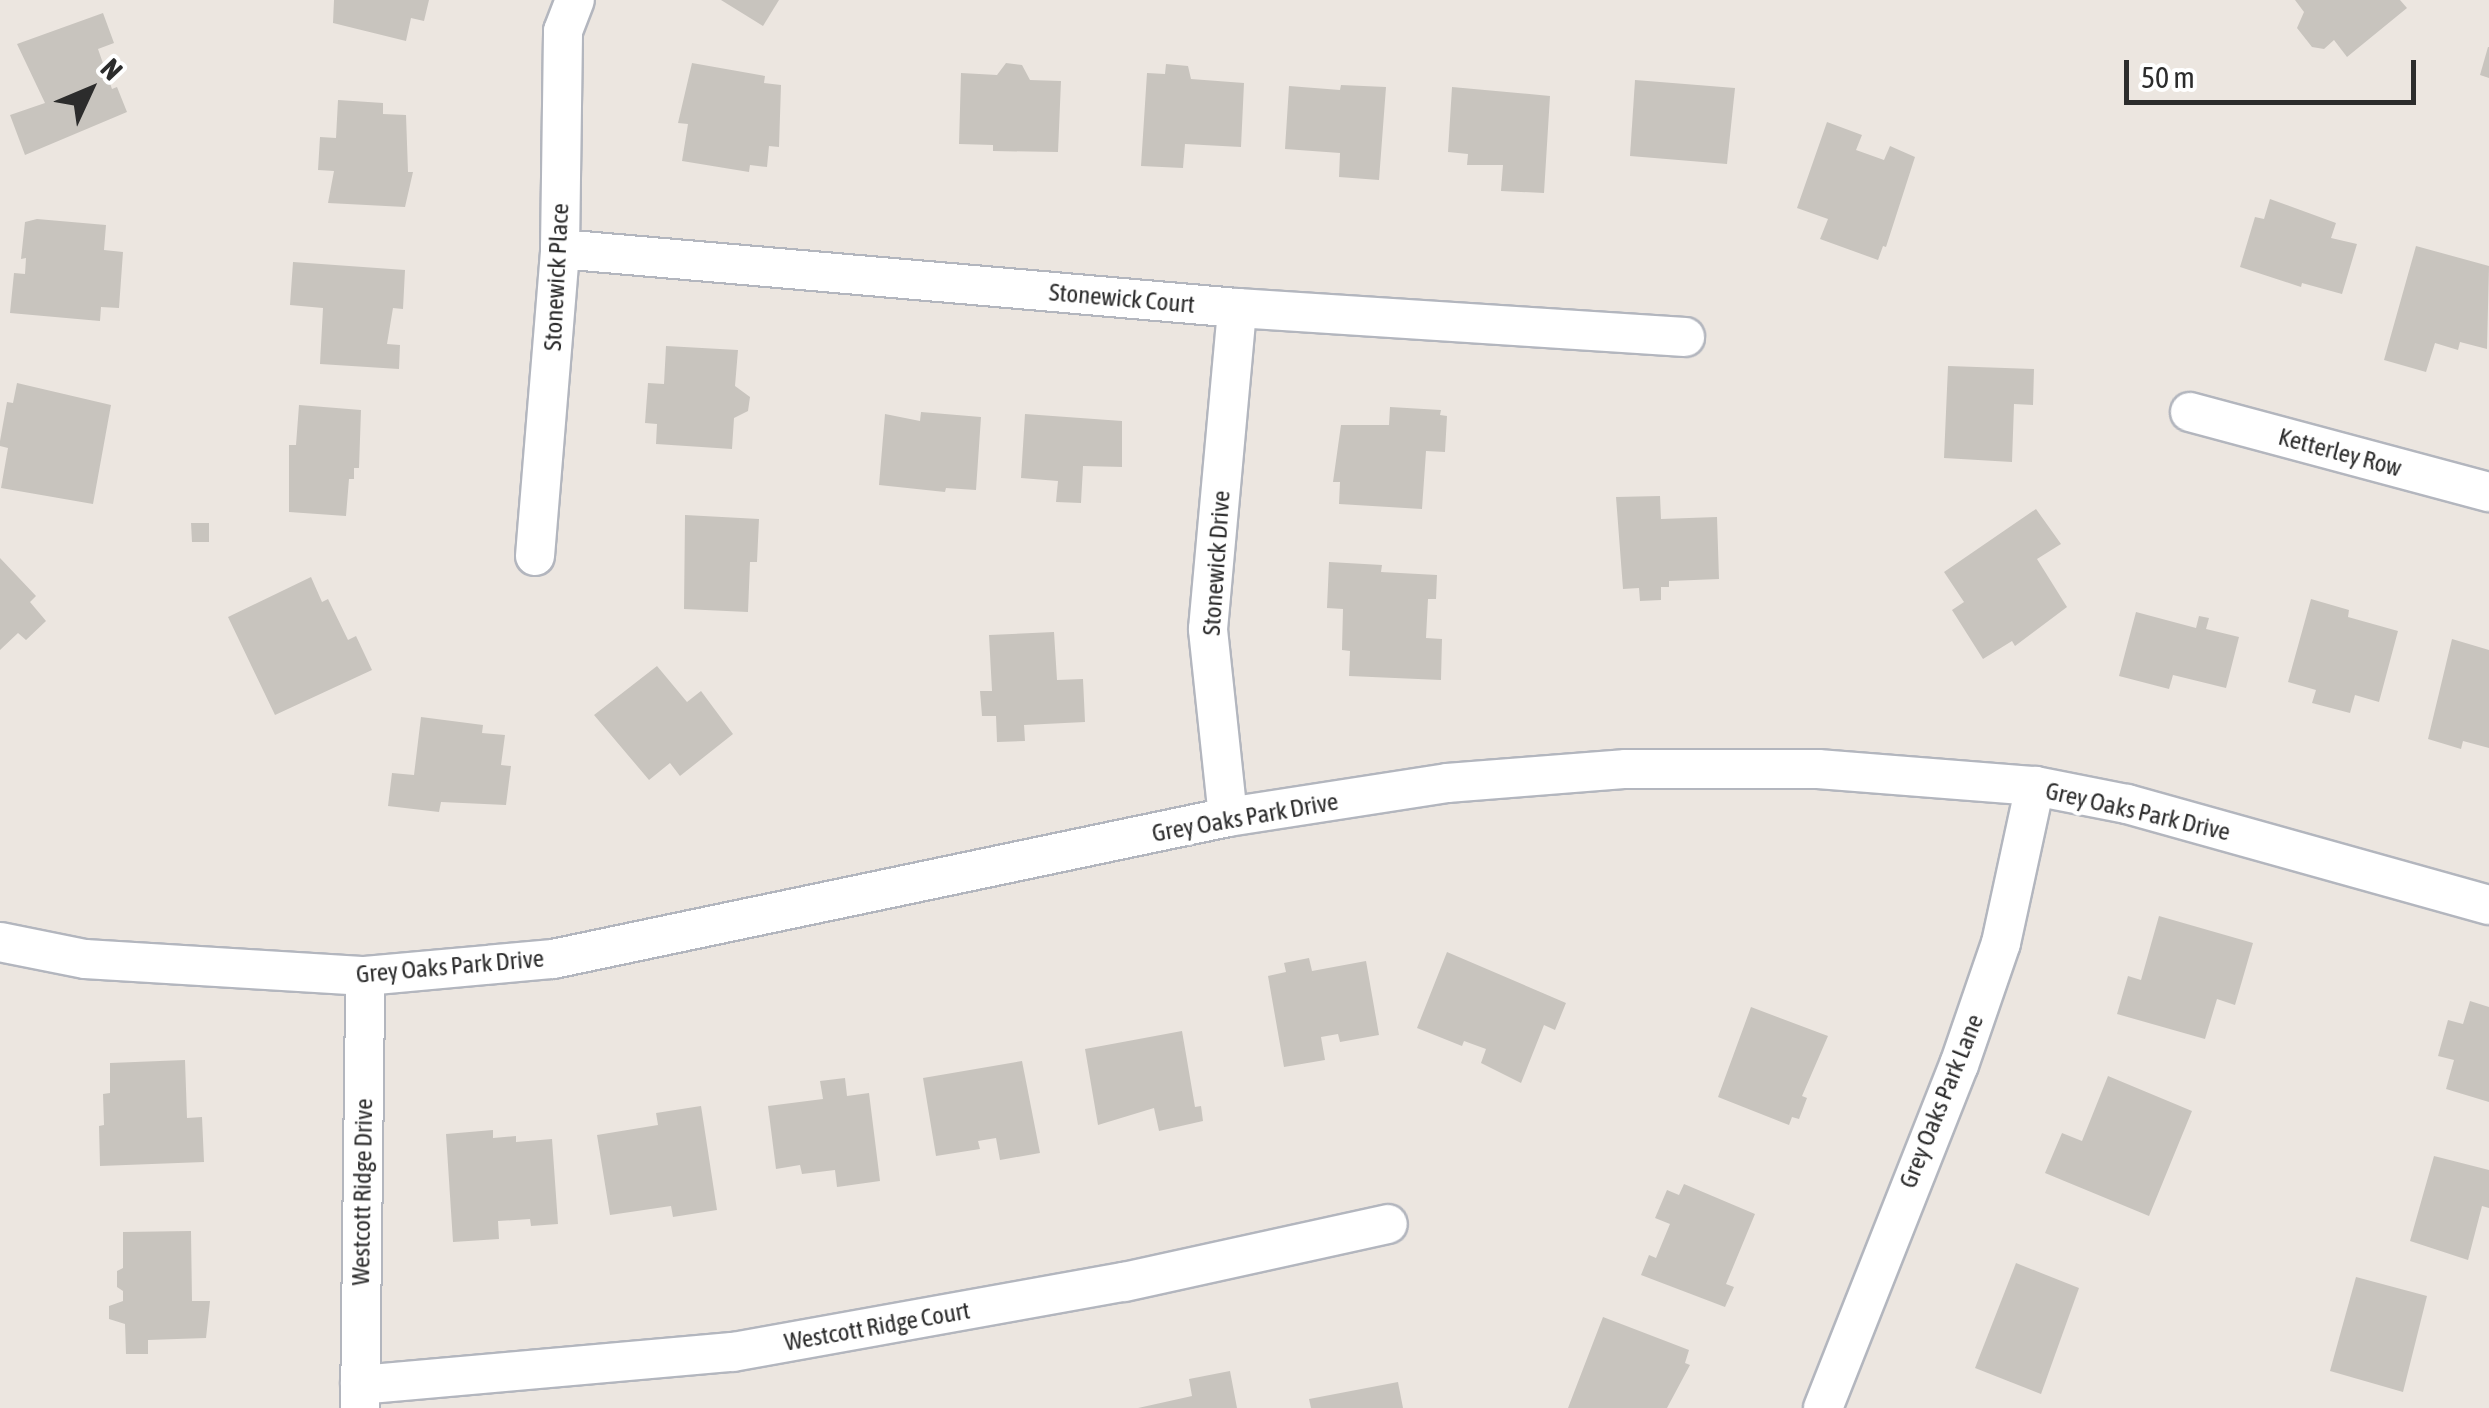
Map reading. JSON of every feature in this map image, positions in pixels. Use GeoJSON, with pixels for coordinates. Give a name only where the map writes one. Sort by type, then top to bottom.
{"type":"FeatureCollection","features":[{"type":"Feature","properties":{"kind":"street","name":"Stonewick Place"},"geometry":{"type":"LineString","coordinates":[[536,556],[560,249],[563,31],[575,0]]}},
{"type":"Feature","properties":{"kind":"street","name":"Stonewick Court"},"geometry":{"type":"LineString","coordinates":[[560,249],[1237,308],[1685,337]]}},
{"type":"Feature","properties":{"kind":"street","name":"Stonewick Drive"},"geometry":{"type":"LineString","coordinates":[[1228,817],[1208,629],[1237,308]]}},
{"type":"Feature","properties":{"kind":"street","name":"Ketterley Row"},"geometry":{"type":"LineString","coordinates":[[2190,412],[2489,492]]}},
{"type":"Feature","properties":{"kind":"street","name":"Grey Oaks Park Drive"},"geometry":{"type":"LineString","coordinates":[[0,942],[85,959],[365,976],[553,958],[1228,817],[1447,783],[1626,769],[1818,770],[2035,786],[2127,804],[2489,904]]}},
{"type":"Feature","properties":{"kind":"street","name":"Grey Oaks Park Lane"},"geometry":{"type":"LineString","coordinates":[[1823,1408],[1958,1065],[2000,943],[2035,786]]}},
{"type":"Feature","properties":{"kind":"street","name":"Westcott Ridge Drive"},"geometry":{"type":"LineString","coordinates":[[360,1396],[365,976]]}},
{"type":"Feature","properties":{"kind":"street","name":"Westcott Ridge Court"},"geometry":{"type":"LineString","coordinates":[[360,1396],[733,1352],[1124,1282],[1388,1224]]}},
{"type":"Feature","properties":{"kind":"building"},"geometry":{"type":"Polygon","coordinates":[[[334,0],[429,0],[424,21],[411,18],[406,41],[333,23],[334,0]]]}},
{"type":"Feature","properties":{"kind":"building"},"geometry":{"type":"Polygon","coordinates":[[[721,0],[779,0],[763,26],[721,0]]]}},
{"type":"Feature","properties":{"kind":"building"},"geometry":{"type":"Polygon","coordinates":[[[2295,0],[2400,0],[2407,8],[2347,57],[2334,40],[2324,49],[2312,47],[2297,28],[2304,12],[2295,0]]]}},
{"type":"Feature","properties":{"kind":"building"},"geometry":{"type":"Polygon","coordinates":[[[103,13],[114,43],[98,49],[112,89],[117,87],[127,112],[25,155],[10,115],[45,103],[17,44],[103,13]]]}},
{"type":"Feature","properties":{"kind":"building"},"geometry":{"type":"Polygon","coordinates":[[[2489,47],[2489,78],[2480,75],[2489,47]]]}},
{"type":"Feature","properties":{"kind":"building"},"geometry":{"type":"Polygon","coordinates":[[[692,63],[765,76],[764,83],[781,85],[779,147],[769,146],[767,167],[750,165],[749,172],[682,161],[688,124],[678,123],[692,63]]]}},
{"type":"Feature","properties":{"kind":"building"},"geometry":{"type":"Polygon","coordinates":[[[1006,63],[1022,65],[1030,80],[1061,81],[1058,152],[993,151],[993,145],[959,144],[961,73],[997,75],[1006,63]]]}},
{"type":"Feature","properties":{"kind":"building"},"geometry":{"type":"Polygon","coordinates":[[[1166,64],[1188,66],[1191,79],[1244,83],[1241,147],[1185,144],[1183,168],[1141,166],[1147,73],[1165,74],[1166,64]]]}},
{"type":"Feature","properties":{"kind":"building"},"geometry":{"type":"Polygon","coordinates":[[[1635,80],[1735,88],[1727,164],[1630,156],[1635,80]]]}},
{"type":"Feature","properties":{"kind":"building"},"geometry":{"type":"Polygon","coordinates":[[[1341,85],[1386,87],[1379,180],[1339,177],[1340,153],[1285,149],[1289,86],[1340,90],[1341,85]]]}},
{"type":"Feature","properties":{"kind":"building"},"geometry":{"type":"Polygon","coordinates":[[[1452,87],[1550,96],[1544,193],[1501,191],[1503,165],[1467,165],[1468,154],[1448,152],[1452,87]]]}},
{"type":"Feature","properties":{"kind":"building"},"geometry":{"type":"Polygon","coordinates":[[[338,100],[383,103],[383,114],[406,115],[408,172],[413,172],[405,207],[328,203],[334,171],[318,170],[320,137],[336,138],[338,100]]]}},
{"type":"Feature","properties":{"kind":"building"},"geometry":{"type":"Polygon","coordinates":[[[1827,122],[1862,135],[1856,150],[1884,160],[1890,146],[1915,157],[1886,247],[1883,246],[1878,260],[1820,239],[1828,219],[1797,208],[1827,122]]]}},
{"type":"Feature","properties":{"kind":"building"},"geometry":{"type":"Polygon","coordinates":[[[2270,199],[2336,223],[2331,238],[2357,244],[2342,294],[2302,283],[2301,287],[2240,267],[2255,217],[2264,219],[2270,199]]]}},
{"type":"Feature","properties":{"kind":"building"},"geometry":{"type":"Polygon","coordinates":[[[37,219],[106,225],[104,250],[123,252],[119,308],[101,307],[100,321],[10,313],[14,273],[25,274],[26,258],[21,259],[25,222],[37,219]]]}},
{"type":"Feature","properties":{"kind":"building"},"geometry":{"type":"Polygon","coordinates":[[[2416,246],[2489,266],[2487,349],[2460,342],[2458,350],[2435,343],[2426,372],[2384,360],[2416,246]]]}},
{"type":"Feature","properties":{"kind":"building"},"geometry":{"type":"Polygon","coordinates":[[[293,262],[405,270],[403,309],[393,308],[387,344],[400,345],[399,369],[320,364],[323,308],[290,305],[293,262]]]}},
{"type":"Feature","properties":{"kind":"building"},"geometry":{"type":"Polygon","coordinates":[[[666,346],[738,350],[735,386],[750,397],[748,411],[734,418],[732,449],[656,444],[657,424],[645,423],[648,383],[664,384],[666,346]]]}},
{"type":"Feature","properties":{"kind":"building"},"geometry":{"type":"Polygon","coordinates":[[[1948,366],[2034,369],[2033,405],[2014,404],[2012,462],[1944,458],[1948,366]]]}},
{"type":"Feature","properties":{"kind":"building"},"geometry":{"type":"Polygon","coordinates":[[[17,383],[111,405],[93,504],[1,488],[8,448],[0,446],[0,441],[7,402],[13,403],[17,383]]]}},
{"type":"Feature","properties":{"kind":"building"},"geometry":{"type":"Polygon","coordinates":[[[299,405],[361,410],[359,468],[354,468],[354,479],[349,479],[346,516],[289,512],[289,445],[296,445],[299,405]]]}},
{"type":"Feature","properties":{"kind":"building"},"geometry":{"type":"Polygon","coordinates":[[[1390,407],[1441,410],[1440,415],[1447,416],[1445,452],[1426,451],[1422,509],[1339,504],[1340,482],[1333,482],[1341,425],[1389,425],[1390,407]]]}},
{"type":"Feature","properties":{"kind":"building"},"geometry":{"type":"Polygon","coordinates":[[[921,412],[981,417],[976,490],[946,488],[945,492],[879,485],[885,414],[920,421],[921,412]]]}},
{"type":"Feature","properties":{"kind":"building"},"geometry":{"type":"Polygon","coordinates":[[[1025,414],[1122,421],[1122,467],[1083,466],[1081,503],[1056,502],[1058,481],[1021,478],[1025,414]]]}},
{"type":"Feature","properties":{"kind":"building"},"geometry":{"type":"Polygon","coordinates":[[[1660,496],[1661,519],[1717,517],[1719,579],[1669,581],[1669,587],[1661,587],[1661,600],[1640,601],[1639,588],[1623,589],[1616,497],[1660,496]]]}},
{"type":"Feature","properties":{"kind":"building"},"geometry":{"type":"Polygon","coordinates":[[[2036,509],[2061,544],[2037,559],[2067,607],[2015,646],[2012,641],[1983,659],[1952,610],[1964,602],[1944,572],[2036,509]]]}},
{"type":"Feature","properties":{"kind":"building"},"geometry":{"type":"Polygon","coordinates":[[[685,515],[759,519],[757,562],[750,562],[748,612],[684,609],[685,515]]]}},
{"type":"Feature","properties":{"kind":"building"},"geometry":{"type":"Polygon","coordinates":[[[191,523],[209,523],[209,542],[192,542],[191,523]]]}},
{"type":"Feature","properties":{"kind":"building"},"geometry":{"type":"Polygon","coordinates":[[[0,558],[36,596],[30,602],[46,621],[26,640],[18,633],[0,650],[0,558]]]}},
{"type":"Feature","properties":{"kind":"building"},"geometry":{"type":"Polygon","coordinates":[[[1329,562],[1382,565],[1381,572],[1437,575],[1436,599],[1428,599],[1426,638],[1442,639],[1441,680],[1349,676],[1350,651],[1342,650],[1343,609],[1327,608],[1329,562]]]}},
{"type":"Feature","properties":{"kind":"building"},"geometry":{"type":"Polygon","coordinates":[[[311,577],[322,602],[328,599],[348,640],[356,636],[372,670],[275,715],[228,617],[311,577]]]}},
{"type":"Feature","properties":{"kind":"building"},"geometry":{"type":"Polygon","coordinates":[[[2311,599],[2349,610],[2348,617],[2398,631],[2379,702],[2355,695],[2350,713],[2312,703],[2316,690],[2288,682],[2311,599]]]}},
{"type":"Feature","properties":{"kind":"building"},"geometry":{"type":"Polygon","coordinates":[[[2136,612],[2196,628],[2199,616],[2209,618],[2206,629],[2239,637],[2226,688],[2173,675],[2169,689],[2119,676],[2136,612]]]}},
{"type":"Feature","properties":{"kind":"building"},"geometry":{"type":"Polygon","coordinates":[[[1054,632],[1057,680],[1083,679],[1085,722],[1024,725],[1025,741],[997,742],[996,716],[982,716],[980,691],[992,691],[989,635],[1054,632]]]}},
{"type":"Feature","properties":{"kind":"building"},"geometry":{"type":"Polygon","coordinates":[[[2452,639],[2489,650],[2489,748],[2463,741],[2461,749],[2428,739],[2452,639]]]}},
{"type":"Feature","properties":{"kind":"building"},"geometry":{"type":"Polygon","coordinates":[[[657,666],[687,702],[701,691],[733,734],[680,776],[670,763],[649,780],[594,715],[657,666]]]}},
{"type":"Feature","properties":{"kind":"building"},"geometry":{"type":"Polygon","coordinates":[[[421,717],[483,725],[482,733],[505,735],[501,765],[511,766],[506,805],[441,802],[439,812],[388,806],[392,773],[414,775],[421,717]]]}},
{"type":"Feature","properties":{"kind":"building"},"geometry":{"type":"Polygon","coordinates":[[[2159,916],[2253,943],[2235,1005],[2217,999],[2205,1039],[2117,1014],[2128,976],[2141,980],[2159,916]]]}},
{"type":"Feature","properties":{"kind":"building"},"geometry":{"type":"Polygon","coordinates":[[[1447,952],[1566,1003],[1555,1030],[1544,1025],[1521,1083],[1481,1063],[1486,1049],[1464,1041],[1462,1046],[1417,1028],[1447,952]]]}},
{"type":"Feature","properties":{"kind":"building"},"geometry":{"type":"Polygon","coordinates":[[[1309,958],[1312,971],[1366,961],[1379,1035],[1340,1042],[1338,1034],[1321,1037],[1325,1060],[1284,1067],[1268,976],[1286,972],[1284,963],[1309,958]]]}},
{"type":"Feature","properties":{"kind":"building"},"geometry":{"type":"Polygon","coordinates":[[[2470,1001],[2489,1007],[2489,1102],[2446,1089],[2454,1060],[2438,1056],[2448,1020],[2463,1024],[2470,1001]]]}},
{"type":"Feature","properties":{"kind":"building"},"geometry":{"type":"Polygon","coordinates":[[[1751,1007],[1828,1036],[1802,1096],[1807,1098],[1799,1119],[1792,1117],[1789,1125],[1718,1097],[1751,1007]]]}},
{"type":"Feature","properties":{"kind":"building"},"geometry":{"type":"Polygon","coordinates":[[[1182,1031],[1195,1107],[1201,1106],[1203,1121],[1159,1131],[1154,1108],[1098,1125],[1085,1049],[1182,1031]]]}},
{"type":"Feature","properties":{"kind":"building"},"geometry":{"type":"Polygon","coordinates":[[[185,1060],[187,1118],[202,1117],[204,1162],[100,1166],[99,1126],[104,1125],[103,1094],[110,1093],[110,1063],[185,1060]]]}},
{"type":"Feature","properties":{"kind":"building"},"geometry":{"type":"Polygon","coordinates":[[[1022,1061],[1040,1153],[1000,1160],[996,1138],[978,1141],[980,1149],[936,1156],[923,1078],[1022,1061]]]}},
{"type":"Feature","properties":{"kind":"building"},"geometry":{"type":"Polygon","coordinates":[[[2108,1076],[2192,1111],[2149,1216],[2045,1173],[2062,1133],[2082,1141],[2108,1076]]]}},
{"type":"Feature","properties":{"kind":"building"},"geometry":{"type":"Polygon","coordinates":[[[845,1078],[847,1096],[869,1093],[880,1181],[837,1187],[835,1170],[802,1174],[800,1165],[776,1169],[768,1106],[823,1099],[820,1081],[845,1078]]]}},
{"type":"Feature","properties":{"kind":"building"},"geometry":{"type":"Polygon","coordinates":[[[701,1106],[717,1210],[673,1217],[671,1206],[610,1215],[597,1135],[658,1125],[656,1113],[701,1106]]]}},
{"type":"Feature","properties":{"kind":"building"},"geometry":{"type":"Polygon","coordinates":[[[493,1130],[493,1138],[516,1136],[516,1142],[552,1139],[558,1224],[531,1226],[530,1219],[498,1221],[499,1239],[453,1242],[446,1134],[493,1130]]]}},
{"type":"Feature","properties":{"kind":"building"},"geometry":{"type":"Polygon","coordinates":[[[2434,1156],[2489,1170],[2489,1208],[2482,1206],[2468,1260],[2410,1241],[2434,1156]]]}},
{"type":"Feature","properties":{"kind":"building"},"geometry":{"type":"Polygon","coordinates":[[[1684,1184],[1755,1214],[1726,1284],[1734,1287],[1725,1307],[1641,1275],[1649,1255],[1656,1258],[1670,1224],[1655,1218],[1667,1190],[1679,1195],[1684,1184]]]}},
{"type":"Feature","properties":{"kind":"building"},"geometry":{"type":"Polygon","coordinates":[[[191,1231],[192,1301],[210,1301],[206,1338],[148,1340],[148,1354],[126,1354],[125,1324],[109,1319],[109,1306],[123,1301],[123,1291],[117,1287],[117,1271],[123,1268],[123,1232],[191,1231]]]}},
{"type":"Feature","properties":{"kind":"building"},"geometry":{"type":"Polygon","coordinates":[[[2016,1263],[2079,1288],[2041,1394],[1975,1368],[2016,1263]]]}},
{"type":"Feature","properties":{"kind":"building"},"geometry":{"type":"Polygon","coordinates":[[[2356,1277],[2427,1296],[2403,1392],[2330,1371],[2356,1277]]]}},
{"type":"Feature","properties":{"kind":"building"},"geometry":{"type":"Polygon","coordinates":[[[1603,1317],[1689,1350],[1685,1363],[1690,1365],[1667,1408],[1568,1408],[1603,1317]]]}},
{"type":"Feature","properties":{"kind":"building"},"geometry":{"type":"Polygon","coordinates":[[[1230,1371],[1237,1408],[1138,1408],[1192,1396],[1189,1379],[1230,1371]]]}},
{"type":"Feature","properties":{"kind":"building"},"geometry":{"type":"Polygon","coordinates":[[[1398,1382],[1403,1408],[1311,1408],[1309,1399],[1398,1382]]]}}]}
